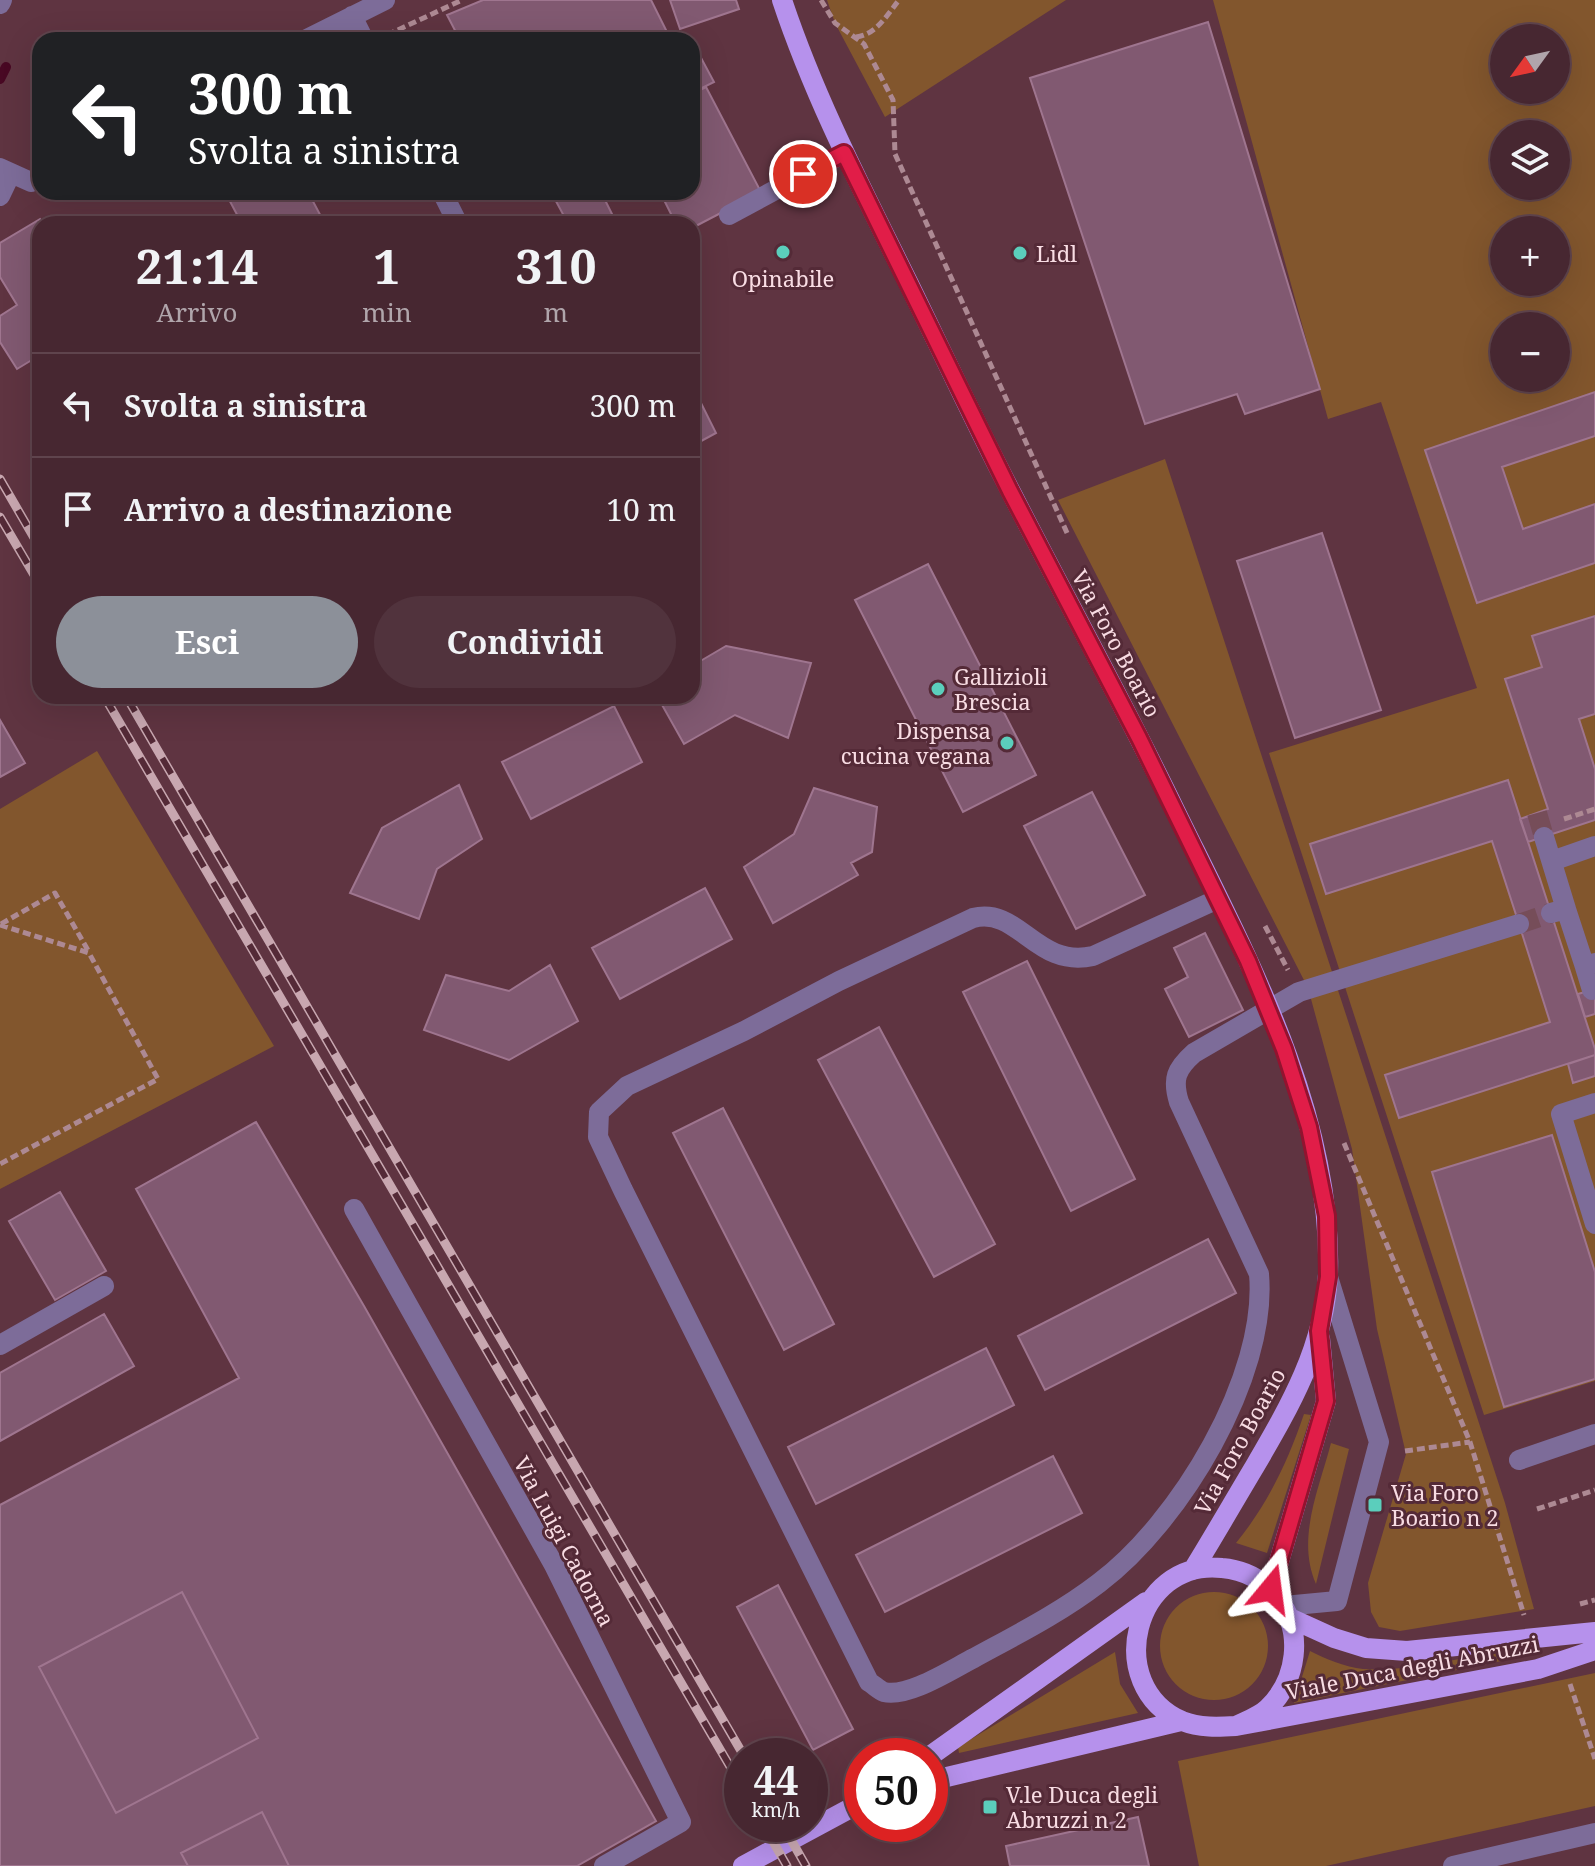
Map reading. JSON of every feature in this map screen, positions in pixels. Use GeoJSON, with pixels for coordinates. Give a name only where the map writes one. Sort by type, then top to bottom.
{"type":"FeatureCollection","features":[{"type":"Feature","properties":{"kind":"main road","name":"Via Foro Boario"},"geometry":{"type":"LineString","coordinates":[[782,0],[801,57],[844,153],[1010,491],[1139,738],[1218,899],[1284,1049],[1309,1127],[1327,1216],[1328,1277],[1319,1331],[1290,1407],[1193,1570]]}},
{"type":"Feature","properties":{"kind":"main road","name":"Via Foro Boario"},"geometry":{"type":"LineString","coordinates":[[1282,1604],[1326,1401],[1319,1331]]}},
{"type":"Feature","properties":{"kind":"main road","name":"Viale Duca degli Abruzzi"},"geometry":{"type":"LineString","coordinates":[[1193,1570],[1214,1567],[1235,1569],[1254,1577],[1282,1604],[1334,1638],[1366,1648],[1407,1651],[1595,1632]]}},
{"type":"Feature","properties":{"kind":"main road"},"geometry":{"type":"LineString","coordinates":[[948,1743],[1178,1576],[1193,1570]]}},
{"type":"Feature","properties":{"kind":"main road"},"geometry":{"type":"LineString","coordinates":[[1153,1597],[1140,1618],[1135,1642],[1137,1666],[1146,1688],[1161,1707],[1181,1721]]}},
{"type":"Feature","properties":{"kind":"main road","name":"Viale Duca degli Abruzzi"},"geometry":{"type":"LineString","coordinates":[[1236,1726],[1266,1710],[1288,1684],[1296,1651],[1282,1604]]}},
{"type":"Feature","properties":{"kind":"main road","name":"Viale Duca degli Abruzzi"},"geometry":{"type":"LineString","coordinates":[[1181,1721],[1208,1728],[1236,1726],[1538,1669],[1595,1650]]}},
{"type":"Feature","properties":{"kind":"main road"},"geometry":{"type":"LineString","coordinates":[[948,1777],[1181,1721]]}},
{"type":"Feature","properties":{"kind":"main road"},"geometry":{"type":"LineString","coordinates":[[743,1866],[844,1812]]}},
{"type":"Feature","properties":{"kind":"street"},"geometry":{"type":"LineString","coordinates":[[321,32],[385,0]]}},
{"type":"Feature","properties":{"kind":"street"},"geometry":{"type":"LineString","coordinates":[[352,16],[360,32]]}},
{"type":"Feature","properties":{"kind":"street"},"geometry":{"type":"LineString","coordinates":[[729,215],[844,153]]}},
{"type":"Feature","properties":{"kind":"street"},"geometry":{"type":"LineString","coordinates":[[0,196],[6,170],[32,181]]}},
{"type":"Feature","properties":{"kind":"street"},"geometry":{"type":"LineString","coordinates":[[1549,830],[1559,911],[1590,965],[1592,990]]}},
{"type":"Feature","properties":{"kind":"street"},"geometry":{"type":"LineString","coordinates":[[1552,861],[1595,846]]}},
{"type":"Feature","properties":{"kind":"street"},"geometry":{"type":"LineString","coordinates":[[1218,899],[1093,956],[1078,959],[1062,958],[1043,949],[1005,921],[988,914],[973,918],[627,1086],[599,1112],[598,1137],[623,1190],[869,1682],[882,1691],[909,1690],[952,1669],[1043,1620],[1101,1582],[1165,1517],[1197,1473],[1222,1427],[1247,1363],[1260,1293],[1259,1274],[1179,1102],[1175,1074],[1180,1065],[1194,1053],[1299,992],[1519,924]]}},
{"type":"Feature","properties":{"kind":"street"},"geometry":{"type":"LineString","coordinates":[[1595,1103],[1561,1114],[1595,1224]]}},
{"type":"Feature","properties":{"kind":"street","name":"Via Luigi Cadorna"},"geometry":{"type":"LineString","coordinates":[[354,1209],[554,1565],[681,1822],[604,1866]]}},
{"type":"Feature","properties":{"kind":"street"},"geometry":{"type":"LineString","coordinates":[[1282,1604],[1337,1601],[1379,1442],[1328,1277]]}},
{"type":"Feature","properties":{"kind":"street"},"geometry":{"type":"LineString","coordinates":[[0,1345],[104,1286]]}},
{"type":"Feature","properties":{"kind":"street"},"geometry":{"type":"LineString","coordinates":[[1519,1460],[1595,1434]]}},
{"type":"Feature","properties":{"kind":"street"},"geometry":{"type":"LineString","coordinates":[[1453,1866],[1595,1833]]}},
{"type":"Feature","properties":{"kind":"path"},"geometry":{"type":"LineString","coordinates":[[392,32],[462,0]]}},
{"type":"Feature","properties":{"kind":"path"},"geometry":{"type":"LineString","coordinates":[[821,0],[835,23],[864,44],[893,100],[895,154],[1070,539]]}},
{"type":"Feature","properties":{"kind":"path"},"geometry":{"type":"LineString","coordinates":[[855,37],[873,32],[899,0]]}},
{"type":"Feature","properties":{"kind":"path"},"geometry":{"type":"LineString","coordinates":[[1549,830],[1595,809]]}},
{"type":"Feature","properties":{"kind":"path"},"geometry":{"type":"LineString","coordinates":[[0,925],[55,893],[158,1079],[0,1164]]}},
{"type":"Feature","properties":{"kind":"path"},"geometry":{"type":"LineString","coordinates":[[1263,921],[1299,992]]}},
{"type":"Feature","properties":{"kind":"path"},"geometry":{"type":"LineString","coordinates":[[0,925],[89,953]]}},
{"type":"Feature","properties":{"kind":"path"},"geometry":{"type":"LineString","coordinates":[[1342,1137],[1470,1442],[1529,1628]]}},
{"type":"Feature","properties":{"kind":"path"},"geometry":{"type":"LineString","coordinates":[[1396,1452],[1470,1442]]}},
{"type":"Feature","properties":{"kind":"path"},"geometry":{"type":"LineString","coordinates":[[1537,1509],[1595,1490]]}},
{"type":"Feature","properties":{"kind":"path"},"geometry":{"type":"LineString","coordinates":[[1569,1679],[1595,1759]]}},
{"type":"Feature","properties":{"kind":"shaded area"},"geometry":{"type":"Polygon","coordinates":[[[827,0],[1066,0],[885,117],[835,23],[827,0]]]}},
{"type":"Feature","properties":{"kind":"shaded area"},"geometry":{"type":"Polygon","coordinates":[[[1213,0],[1595,0],[1595,1381],[1484,1415],[1269,753],[1477,688],[1381,402],[1328,419],[1213,0]]]}},
{"type":"Feature","properties":{"kind":"shaded area"},"geometry":{"type":"Polygon","coordinates":[[[1165,459],[1505,1503],[1534,1609],[1400,1631],[1379,1627],[1371,1612],[1368,1583],[1406,1454],[1377,1329],[1352,1149],[1308,988],[1058,500],[1165,459]]]}},
{"type":"Feature","properties":{"kind":"shaded area"},"geometry":{"type":"Polygon","coordinates":[[[97,751],[274,1046],[0,1189],[0,809],[97,751]]]}},
{"type":"Feature","properties":{"kind":"shaded area"},"geometry":{"type":"Polygon","coordinates":[[[1304,1414],[1311,1415],[1267,1553],[1236,1543],[1276,1482],[1304,1414]]]}},
{"type":"Feature","properties":{"kind":"shaded area"},"geometry":{"type":"Polygon","coordinates":[[[1331,1443],[1349,1449],[1316,1584],[1310,1567],[1309,1532],[1331,1443]]]}},
{"type":"Feature","properties":{"kind":"shaded area"},"geometry":{"type":"Polygon","coordinates":[[[1214,1592],[1235,1596],[1252,1608],[1264,1625],[1268,1646],[1264,1667],[1252,1684],[1235,1696],[1214,1700],[1193,1696],[1176,1684],[1164,1667],[1160,1646],[1164,1625],[1176,1608],[1193,1596],[1214,1592]]]}},
{"type":"Feature","properties":{"kind":"shaded area"},"geometry":{"type":"Polygon","coordinates":[[[1310,1651],[1363,1669],[1413,1667],[1498,1652],[1501,1661],[1294,1703],[1310,1651]]]}},
{"type":"Feature","properties":{"kind":"shaded area"},"geometry":{"type":"Polygon","coordinates":[[[1115,1652],[1120,1684],[1138,1713],[959,1753],[958,1747],[1115,1652]]]}},
{"type":"Feature","properties":{"kind":"shaded area"},"geometry":{"type":"Polygon","coordinates":[[[1595,1673],[1595,1806],[1326,1866],[1199,1866],[1178,1761],[1595,1673]]]}},
{"type":"Feature","properties":{"kind":"building"},"geometry":{"type":"Polygon","coordinates":[[[483,0],[651,0],[667,32],[456,32],[447,15],[483,0]]]}},
{"type":"Feature","properties":{"kind":"building"},"geometry":{"type":"Polygon","coordinates":[[[670,0],[736,0],[739,9],[680,29],[670,0]]]}},
{"type":"Feature","properties":{"kind":"building"},"geometry":{"type":"Polygon","coordinates":[[[1208,22],[1320,389],[1245,414],[1237,394],[1145,424],[1030,78],[1208,22]]]}},
{"type":"Feature","properties":{"kind":"building"},"geometry":{"type":"Polygon","coordinates":[[[700,56],[714,82],[700,89],[700,56]]]}},
{"type":"Feature","properties":{"kind":"building"},"geometry":{"type":"Polygon","coordinates":[[[706,87],[761,192],[700,224],[700,216],[672,216],[664,200],[700,200],[700,90],[706,87]]]}},
{"type":"Feature","properties":{"kind":"building"},"geometry":{"type":"Polygon","coordinates":[[[229,200],[312,200],[321,216],[238,216],[229,200]]]}},
{"type":"Feature","properties":{"kind":"building"},"geometry":{"type":"Polygon","coordinates":[[[555,200],[605,200],[613,216],[564,216],[555,200]]]}},
{"type":"Feature","properties":{"kind":"building"},"geometry":{"type":"Polygon","coordinates":[[[32,224],[32,360],[17,369],[0,342],[0,316],[17,305],[0,277],[0,243],[32,224]]]}},
{"type":"Feature","properties":{"kind":"building"},"geometry":{"type":"Polygon","coordinates":[[[1595,392],[1595,436],[1502,467],[1523,529],[1595,504],[1595,563],[1477,603],[1425,450],[1595,392]]]}},
{"type":"Feature","properties":{"kind":"building"},"geometry":{"type":"Polygon","coordinates":[[[700,401],[716,433],[700,442],[700,401]]]}},
{"type":"Feature","properties":{"kind":"building"},"geometry":{"type":"Polygon","coordinates":[[[1322,533],[1381,710],[1295,738],[1237,561],[1322,533]]]}},
{"type":"Feature","properties":{"kind":"building"},"geometry":{"type":"Polygon","coordinates":[[[928,564],[1036,775],[963,812],[855,600],[928,564]]]}},
{"type":"Feature","properties":{"kind":"building"},"geometry":{"type":"Polygon","coordinates":[[[1595,616],[1595,714],[1579,719],[1595,769],[1595,820],[1528,842],[1520,819],[1548,809],[1505,679],[1542,667],[1532,636],[1595,616]]]}},
{"type":"Feature","properties":{"kind":"building"},"geometry":{"type":"Polygon","coordinates":[[[726,646],[811,663],[788,738],[735,715],[684,744],[662,704],[700,704],[700,661],[726,646]]]}},
{"type":"Feature","properties":{"kind":"building"},"geometry":{"type":"Polygon","coordinates":[[[614,706],[642,762],[531,819],[502,762],[614,706]]]}},
{"type":"Feature","properties":{"kind":"building"},"geometry":{"type":"Polygon","coordinates":[[[0,720],[25,763],[0,777],[0,720]]]}},
{"type":"Feature","properties":{"kind":"building"},"geometry":{"type":"Polygon","coordinates":[[[1508,780],[1595,1055],[1399,1118],[1385,1075],[1550,1022],[1519,924],[1492,841],[1326,894],[1310,844],[1508,780]]]}},
{"type":"Feature","properties":{"kind":"building"},"geometry":{"type":"Polygon","coordinates":[[[459,785],[482,839],[437,869],[419,919],[350,893],[382,828],[459,785]]]}},
{"type":"Feature","properties":{"kind":"building"},"geometry":{"type":"Polygon","coordinates":[[[814,788],[877,807],[872,852],[851,863],[858,875],[773,923],[744,867],[794,834],[814,788]]]}},
{"type":"Feature","properties":{"kind":"building"},"geometry":{"type":"Polygon","coordinates":[[[1092,792],[1145,895],[1076,929],[1024,826],[1092,792]]]}},
{"type":"Feature","properties":{"kind":"building"},"geometry":{"type":"Polygon","coordinates":[[[705,888],[732,939],[620,999],[592,948],[705,888]]]}},
{"type":"Feature","properties":{"kind":"building"},"geometry":{"type":"Polygon","coordinates":[[[1205,933],[1243,1010],[1189,1037],[1165,989],[1188,977],[1174,948],[1205,933]]]}},
{"type":"Feature","properties":{"kind":"building"},"geometry":{"type":"Polygon","coordinates":[[[1027,961],[1135,1179],[1071,1211],[963,992],[1027,961]]]}},
{"type":"Feature","properties":{"kind":"building"},"geometry":{"type":"Polygon","coordinates":[[[550,965],[578,1021],[509,1060],[424,1030],[446,975],[509,991],[550,965]]]}},
{"type":"Feature","properties":{"kind":"building"},"geometry":{"type":"Polygon","coordinates":[[[1595,989],[1595,1014],[1585,1017],[1578,994],[1595,989]]]}},
{"type":"Feature","properties":{"kind":"building"},"geometry":{"type":"Polygon","coordinates":[[[879,1027],[995,1244],[934,1277],[818,1060],[879,1027]]]}},
{"type":"Feature","properties":{"kind":"building"},"geometry":{"type":"Polygon","coordinates":[[[1595,1055],[1595,1076],[1573,1083],[1568,1064],[1595,1055]]]}},
{"type":"Feature","properties":{"kind":"building"},"geometry":{"type":"Polygon","coordinates":[[[723,1108],[834,1324],[784,1350],[673,1133],[723,1108]]]}},
{"type":"Feature","properties":{"kind":"building"},"geometry":{"type":"Polygon","coordinates":[[[256,1122],[656,1821],[577,1866],[0,1866],[0,1505],[239,1378],[136,1189],[256,1122]]]}},
{"type":"Feature","properties":{"kind":"building"},"geometry":{"type":"Polygon","coordinates":[[[1552,1135],[1595,1272],[1595,1379],[1504,1407],[1432,1172],[1552,1135]]]}},
{"type":"Feature","properties":{"kind":"building"},"geometry":{"type":"Polygon","coordinates":[[[60,1192],[106,1271],[55,1300],[9,1221],[60,1192]]]}},
{"type":"Feature","properties":{"kind":"building"},"geometry":{"type":"Polygon","coordinates":[[[1208,1239],[1236,1293],[1045,1390],[1018,1336],[1208,1239]]]}},
{"type":"Feature","properties":{"kind":"building"},"geometry":{"type":"Polygon","coordinates":[[[104,1314],[134,1366],[0,1441],[0,1373],[104,1314]]]}},
{"type":"Feature","properties":{"kind":"building"},"geometry":{"type":"Polygon","coordinates":[[[986,1348],[1014,1405],[816,1504],[788,1447],[986,1348]]]}},
{"type":"Feature","properties":{"kind":"building"},"geometry":{"type":"Polygon","coordinates":[[[1053,1456],[1082,1513],[885,1612],[856,1555],[1053,1456]]]}},
{"type":"Feature","properties":{"kind":"building"},"geometry":{"type":"Polygon","coordinates":[[[778,1585],[853,1729],[828,1742],[828,1738],[807,1738],[737,1607],[778,1585]]]}},
{"type":"Feature","properties":{"kind":"building"},"geometry":{"type":"Polygon","coordinates":[[[182,1592],[258,1738],[116,1813],[39,1667],[182,1592]]]}},
{"type":"Feature","properties":{"kind":"building"},"geometry":{"type":"Polygon","coordinates":[[[262,1812],[289,1866],[188,1866],[181,1853],[262,1812]]]}},
{"type":"Feature","properties":{"kind":"building"},"geometry":{"type":"Polygon","coordinates":[[[1138,1817],[1149,1866],[1010,1866],[1006,1846],[1138,1817]]]}},
{"type":"Feature","properties":{"kind":"waterway"},"geometry":{"type":"LineString","coordinates":[[0,79],[6,67]]}},
{"type":"Feature","properties":{"kind":"tunnel"},"geometry":{"type":"LineString","coordinates":[[1537,813],[1544,837]]}},
{"type":"Feature","properties":{"kind":"tunnel"},"geometry":{"type":"LineString","coordinates":[[1519,924],[1551,913]]}},
{"type":"Feature","properties":{"kind":"railway"},"geometry":{"type":"LineString","coordinates":[[0,479],[32,534]]}},
{"type":"Feature","properties":{"kind":"railway"},"geometry":{"type":"LineString","coordinates":[[0,517],[32,571]]}},
{"type":"Feature","properties":{"kind":"railway"},"geometry":{"type":"LineString","coordinates":[[109,704],[724,1756]]}},
{"type":"Feature","properties":{"kind":"railway"},"geometry":{"type":"LineString","coordinates":[[131,704],[734,1738]]}},
{"type":"Feature","properties":{"kind":"railway"},"geometry":{"type":"LineString","coordinates":[[773,1842],[787,1866]]}},
{"type":"Feature","properties":{"kind":"railway"},"geometry":{"type":"LineString","coordinates":[[792,1842],[806,1866]]}},
{"type":"Feature","properties":{"kind":"place","name":"Opinabile"},"geometry":{"type":"Point","coordinates":[783,252]}},
{"type":"Feature","properties":{"kind":"place","name":"Lidl"},"geometry":{"type":"Point","coordinates":[1020,253]}},
{"type":"Feature","properties":{"kind":"place","name":"Gallizioli Brescia"},"geometry":{"type":"Point","coordinates":[938,689]}},
{"type":"Feature","properties":{"kind":"place","name":"Dispensa cucina vegana"},"geometry":{"type":"Point","coordinates":[1007,743]}},
{"type":"Feature","properties":{"kind":"place","name":"Via Foro Boario n 2"},"geometry":{"type":"Point","coordinates":[1375,1505]}},
{"type":"Feature","properties":{"kind":"place","name":"V.le Duca degli Abruzzi n 2"},"geometry":{"type":"Point","coordinates":[990,1807]}},
{"type":"Feature","properties":{"kind":"route"},"geometry":{"type":"LineString","coordinates":[[803,174],[844,153],[1010,491],[1139,738],[1248,961],[1284,1049],[1309,1127],[1327,1216],[1328,1277],[1319,1331],[1326,1401],[1271,1589]]}}]}
